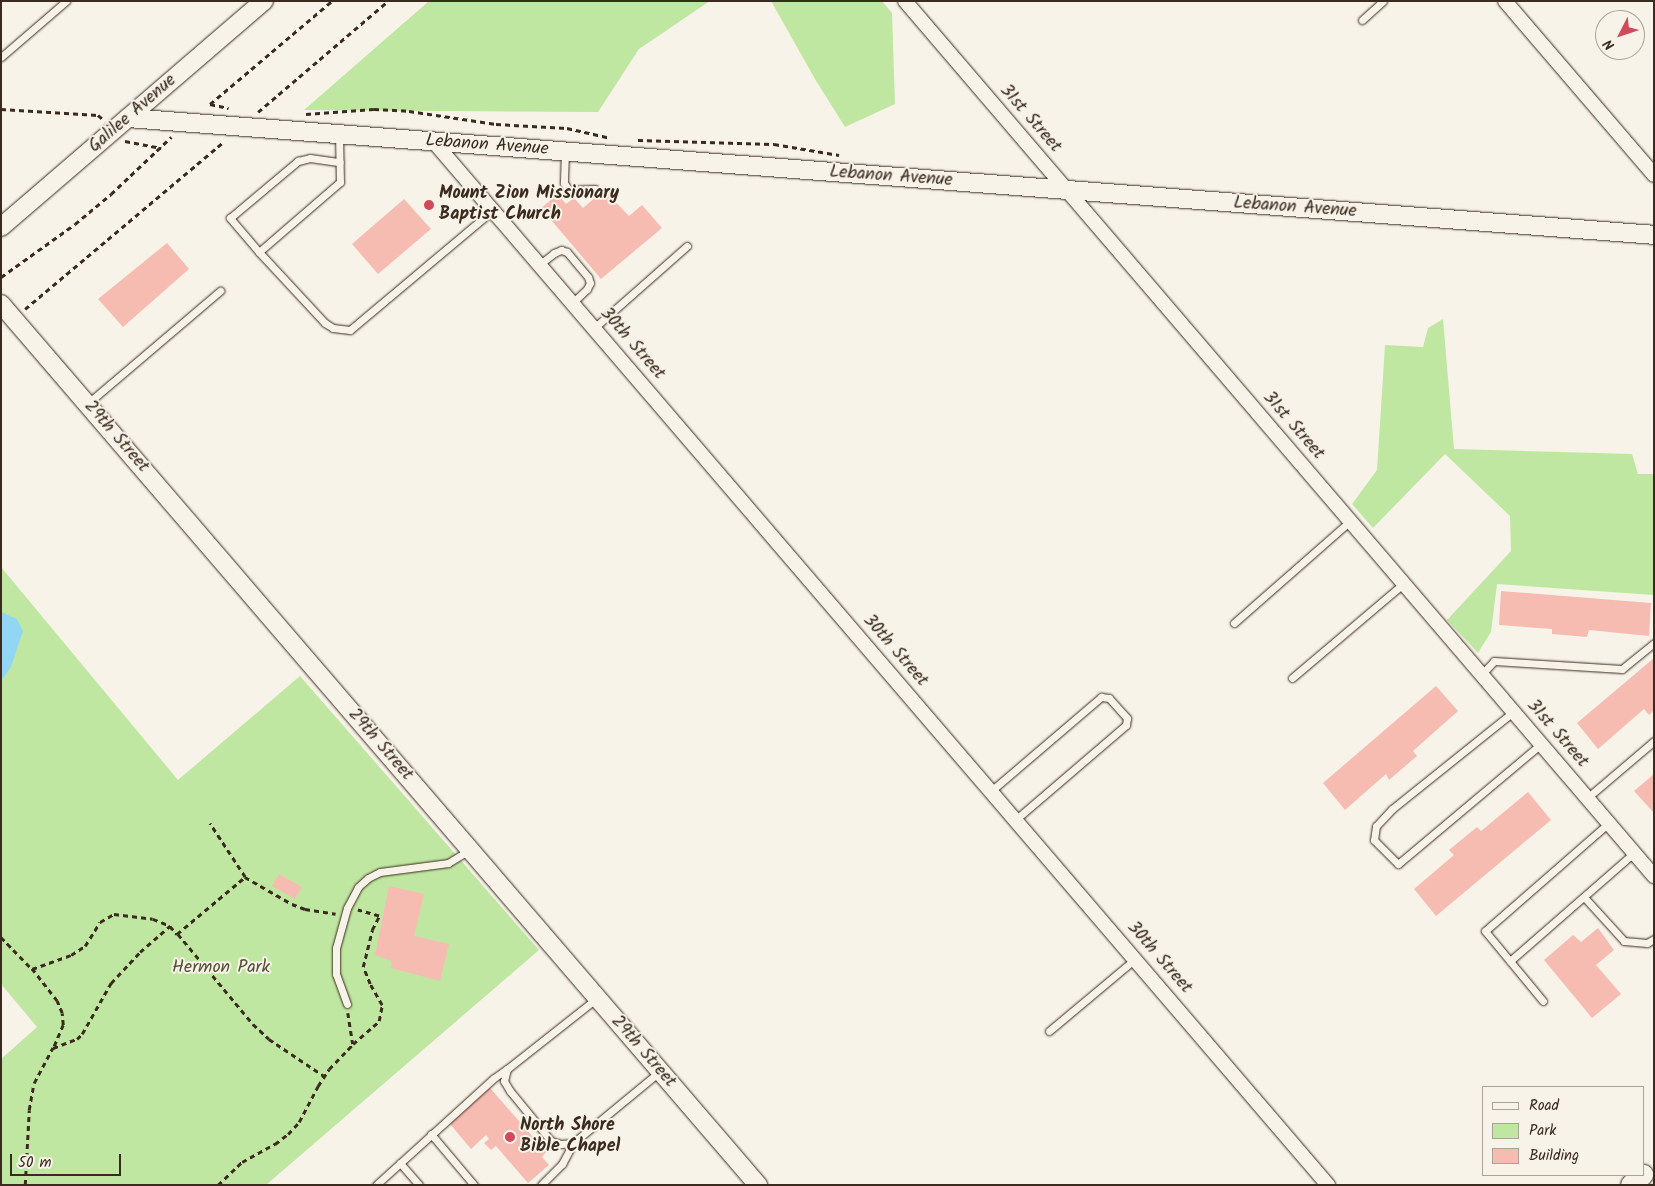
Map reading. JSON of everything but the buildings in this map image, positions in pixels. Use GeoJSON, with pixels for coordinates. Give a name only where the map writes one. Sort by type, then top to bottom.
{"type":"FeatureCollection","features":[{"type":"Feature","properties":{"kind":"main road"},"geometry":{"type":"LineString","coordinates":[[1632,1185],[1641,1176]]}},
{"type":"Feature","properties":{"kind":"street","name":"Galilee Avenue"},"geometry":{"type":"LineString","coordinates":[[1,227],[264,1]]}},
{"type":"Feature","properties":{"kind":"street","name":"31st Street"},"geometry":{"type":"LineString","coordinates":[[904,1],[1654,876]]}},
{"type":"Feature","properties":{"kind":"street"},"geometry":{"type":"LineString","coordinates":[[1505,1],[1654,174]]}},
{"type":"Feature","properties":{"kind":"street","name":"Lebanon Avenue"},"geometry":{"type":"LineString","coordinates":[[128,118],[1654,235]]}},
{"type":"Feature","properties":{"kind":"street","name":"30th Street"},"geometry":{"type":"LineString","coordinates":[[434,142],[1328,1185]]}},
{"type":"Feature","properties":{"kind":"street","name":"29th Street"},"geometry":{"type":"LineString","coordinates":[[1,304],[758,1185]]}},
{"type":"Feature","properties":{"kind":"lane"},"geometry":{"type":"LineString","coordinates":[[1,57],[66,1]]}},
{"type":"Feature","properties":{"kind":"lane"},"geometry":{"type":"LineString","coordinates":[[1362,20],[1384,1]]}},
{"type":"Feature","properties":{"kind":"lane"},"geometry":{"type":"LineString","coordinates":[[259,252],[340,182],[339,134]]}},
{"type":"Feature","properties":{"kind":"lane"},"geometry":{"type":"LineString","coordinates":[[565,152],[564,183],[569,190],[595,189]]}},
{"type":"Feature","properties":{"kind":"lane"},"geometry":{"type":"LineString","coordinates":[[340,162],[310,158],[298,161],[230,218],[259,252],[325,323],[332,328],[347,331],[493,210]]}},
{"type":"Feature","properties":{"kind":"lane"},"geometry":{"type":"LineString","coordinates":[[594,328],[687,246]]}},
{"type":"Feature","properties":{"kind":"lane"},"geometry":{"type":"LineString","coordinates":[[540,264],[561,250],[567,252],[588,277],[590,284],[587,289],[572,303]]}},
{"type":"Feature","properties":{"kind":"lane"},"geometry":{"type":"LineString","coordinates":[[87,404],[220,291]]}},
{"type":"Feature","properties":{"kind":"lane"},"geometry":{"type":"LineString","coordinates":[[1234,623],[1350,521]]}},
{"type":"Feature","properties":{"kind":"lane"},"geometry":{"type":"LineString","coordinates":[[1292,678],[1403,584]]}},
{"type":"Feature","properties":{"kind":"lane"},"geometry":{"type":"LineString","coordinates":[[1482,674],[1494,661],[1622,669],[1654,643]]}},
{"type":"Feature","properties":{"kind":"lane"},"geometry":{"type":"LineString","coordinates":[[991,791],[1101,697],[1109,698],[1127,718],[1126,725],[1015,820]]}},
{"type":"Feature","properties":{"kind":"lane"},"geometry":{"type":"LineString","coordinates":[[1513,712],[1392,810],[1376,826],[1374,840],[1398,864],[1540,744]]}},
{"type":"Feature","properties":{"kind":"lane"},"geometry":{"type":"LineString","coordinates":[[1587,798],[1654,741]]}},
{"type":"Feature","properties":{"kind":"lane"},"geometry":{"type":"LineString","coordinates":[[1544,1001],[1485,931],[1609,823]]}},
{"type":"Feature","properties":{"kind":"lane"},"geometry":{"type":"LineString","coordinates":[[347,1004],[336,974],[336,948],[346,911],[358,887],[368,878],[380,872],[448,863],[470,850]]}},
{"type":"Feature","properties":{"kind":"lane"},"geometry":{"type":"LineString","coordinates":[[1510,961],[1634,853]]}},
{"type":"Feature","properties":{"kind":"lane"},"geometry":{"type":"LineString","coordinates":[[1584,897],[1624,941],[1647,943],[1654,939]]}},
{"type":"Feature","properties":{"kind":"lane"},"geometry":{"type":"LineString","coordinates":[[1049,1031],[1134,959]]}},
{"type":"Feature","properties":{"kind":"lane"},"geometry":{"type":"LineString","coordinates":[[376,1185],[494,1078],[597,998]]}},
{"type":"Feature","properties":{"kind":"lane"},"geometry":{"type":"LineString","coordinates":[[508,1069],[504,1080],[510,1091],[551,1141],[562,1144],[573,1143]]}},
{"type":"Feature","properties":{"kind":"lane"},"geometry":{"type":"LineString","coordinates":[[541,1185],[562,1164],[573,1143],[660,1071]]}},
{"type":"Feature","properties":{"kind":"lane"},"geometry":{"type":"LineString","coordinates":[[432,1134],[474,1185]]}},
{"type":"Feature","properties":{"kind":"lane"},"geometry":{"type":"LineString","coordinates":[[400,1163],[419,1185]]}},
{"type":"Feature","properties":{"kind":"path"},"geometry":{"type":"LineString","coordinates":[[203,110],[332,1]]}},
{"type":"Feature","properties":{"kind":"path"},"geometry":{"type":"LineString","coordinates":[[264,114],[257,113],[388,1]]}},
{"type":"Feature","properties":{"kind":"path"},"geometry":{"type":"LineString","coordinates":[[297,115],[374,109],[409,111],[496,124],[567,128],[618,140]]}},
{"type":"Feature","properties":{"kind":"path"},"geometry":{"type":"LineString","coordinates":[[1,110],[98,115],[106,122]]}},
{"type":"Feature","properties":{"kind":"path"},"geometry":{"type":"LineString","coordinates":[[1,277],[75,224],[172,136]]}},
{"type":"Feature","properties":{"kind":"path"},"geometry":{"type":"LineString","coordinates":[[123,139],[161,148]]}},
{"type":"Feature","properties":{"kind":"path"},"geometry":{"type":"LineString","coordinates":[[637,140],[774,144],[838,154],[844,159]]}},
{"type":"Feature","properties":{"kind":"path"},"geometry":{"type":"LineString","coordinates":[[24,309],[224,141]]}},
{"type":"Feature","properties":{"kind":"path"},"geometry":{"type":"LineString","coordinates":[[210,824],[246,877],[292,904],[305,909],[346,911],[379,916],[372,930],[363,967],[382,1005],[379,1021],[353,1044],[324,1076],[300,1122],[275,1144],[242,1162],[218,1185]]}},
{"type":"Feature","properties":{"kind":"path"},"geometry":{"type":"LineString","coordinates":[[178,934],[246,877]]}},
{"type":"Feature","properties":{"kind":"path"},"geometry":{"type":"LineString","coordinates":[[32,969],[71,955],[85,946],[100,922],[114,914],[152,919],[170,926],[178,934],[253,1024],[268,1039],[324,1076]]}},
{"type":"Feature","properties":{"kind":"path"},"geometry":{"type":"LineString","coordinates":[[53,1048],[77,1039],[82,1034],[111,983],[127,963],[170,926]]}},
{"type":"Feature","properties":{"kind":"path"},"geometry":{"type":"LineString","coordinates":[[1,937],[32,969],[58,1001],[62,1013],[63,1025],[34,1083],[28,1116],[25,1185]]}},
{"type":"Feature","properties":{"kind":"path"},"geometry":{"type":"LineString","coordinates":[[347,1004],[353,1044]]}},
{"type":"Feature","properties":{"kind":"green space"},"geometry":{"type":"Polygon","coordinates":[[[429,1],[710,1],[639,49],[598,112],[304,110],[429,1]]]}},
{"type":"Feature","properties":{"kind":"green space"},"geometry":{"type":"Polygon","coordinates":[[[771,1],[882,1],[892,13],[895,104],[845,127],[815,79],[771,1]]]}},
{"type":"Feature","properties":{"kind":"green space"},"geometry":{"type":"Polygon","coordinates":[[[1443,319],[1454,449],[1632,454],[1638,474],[1654,474],[1654,595],[1497,584],[1491,632],[1478,653],[1447,620],[1511,551],[1510,516],[1445,454],[1373,528],[1352,504],[1377,470],[1385,345],[1423,347],[1428,328],[1443,319]]]}},
{"type":"Feature","properties":{"kind":"green space","name":"Hermon Park"},"geometry":{"type":"Polygon","coordinates":[[[1,567],[178,780],[300,676],[539,950],[266,1185],[1,1185],[1,1059],[37,1027],[1,984],[1,567]]]}},
{"type":"Feature","properties":{"kind":"water"},"geometry":{"type":"Polygon","coordinates":[[[1,612],[17,619],[23,631],[11,667],[1,681],[1,612]]]}},
{"type":"Feature","properties":{"kind":"place","name":"Mount Zion Missionary Baptist Church"},"geometry":{"type":"Point","coordinates":[429,205]}},
{"type":"Feature","properties":{"kind":"place","name":"North Shore Bible Chapel"},"geometry":{"type":"Point","coordinates":[510,1137]}}]}
